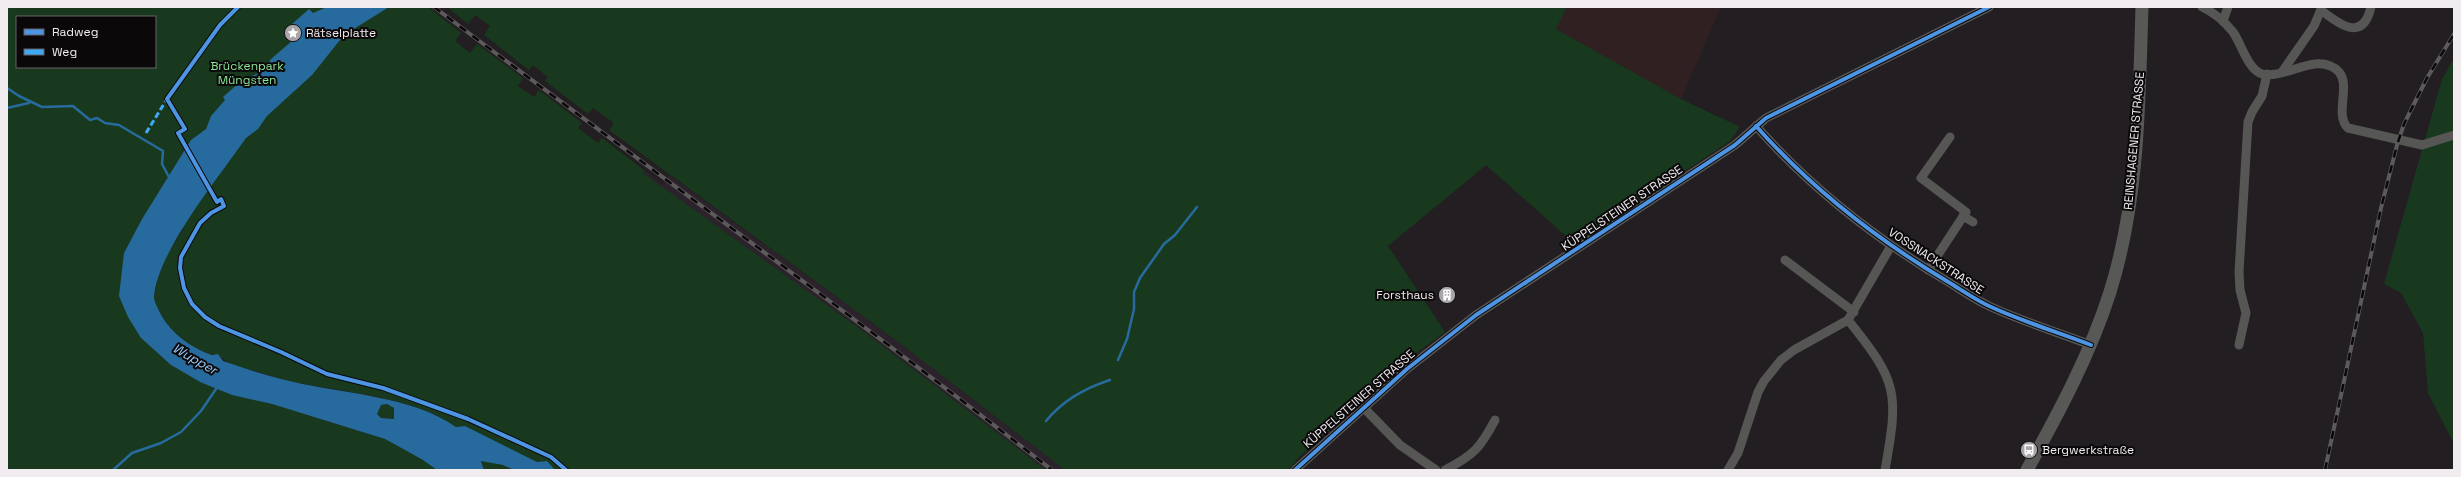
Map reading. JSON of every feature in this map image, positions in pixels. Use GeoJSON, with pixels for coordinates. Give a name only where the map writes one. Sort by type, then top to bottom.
{"type":"FeatureCollection","features":[{"type":"Feature","properties":{"kind":"main road","name":"REINSHAGENER STRASSE"},"geometry":{"type":"LineString","coordinates":[[2027,470],[2076,378],[2091,345],[2110,290],[2130,208],[2134,169],[2142,7]]}},
{"type":"Feature","properties":{"kind":"street","name":"KÜPPELSTEINER STRASSE"},"geometry":{"type":"LineString","coordinates":[[1295,470],[1407,370],[1476,315],[1735,145],[1766,118],[1989,7]]}},
{"type":"Feature","properties":{"kind":"street"},"geometry":{"type":"LineString","coordinates":[[2202,7],[2223,21],[2232,32],[2254,69],[2267,74],[2316,65],[2329,66],[2337,70],[2342,79],[2343,120],[2346,127],[2352,130],[2422,145],[2454,135]]}},
{"type":"Feature","properties":{"kind":"street"},"geometry":{"type":"LineString","coordinates":[[2223,21],[2228,7]]}},
{"type":"Feature","properties":{"kind":"street"},"geometry":{"type":"LineString","coordinates":[[2282,72],[2322,9],[2340,25],[2358,28],[2365,21],[2371,7]]}},
{"type":"Feature","properties":{"kind":"street"},"geometry":{"type":"LineString","coordinates":[[2239,345],[2246,320],[2240,290],[2239,272],[2248,122],[2252,112],[2262,96],[2267,74]]}},
{"type":"Feature","properties":{"kind":"street","name":"VOSSNACKSTRASSE"},"geometry":{"type":"LineString","coordinates":[[1756,126],[1821,188],[1891,246],[1989,306],[2091,345]]}},
{"type":"Feature","properties":{"kind":"street"},"geometry":{"type":"LineString","coordinates":[[1950,137],[1921,178],[1966,212],[1963,216],[1973,222]]}},
{"type":"Feature","properties":{"kind":"street","name":"VOSSNACKSTRASSE"},"geometry":{"type":"LineString","coordinates":[[1928,270],[1963,216]]}},
{"type":"Feature","properties":{"kind":"street"},"geometry":{"type":"LineString","coordinates":[[1728,470],[1745,437],[1758,392],[1772,371],[1794,350],[1848,320],[1891,246]]}},
{"type":"Feature","properties":{"kind":"street"},"geometry":{"type":"LineString","coordinates":[[1785,260],[1854,312]]}},
{"type":"Feature","properties":{"kind":"street"},"geometry":{"type":"LineString","coordinates":[[1848,320],[1879,360],[1890,384],[1894,411],[1885,470]]}},
{"type":"Feature","properties":{"kind":"street"},"geometry":{"type":"LineString","coordinates":[[1364,408],[1400,445],[1436,470]]}},
{"type":"Feature","properties":{"kind":"street"},"geometry":{"type":"LineString","coordinates":[[1445,470],[1477,450],[1495,420]]}},
{"type":"Feature","properties":{"kind":"shaded area"},"geometry":{"type":"Polygon","coordinates":[[[1567,7],[1721,7],[1681,99],[1556,29],[1567,7]]]}},
{"type":"Feature","properties":{"kind":"shaded area"},"geometry":{"type":"Polygon","coordinates":[[[644,170],[662,184],[669,175],[901,344],[1065,470],[1046,470],[863,331],[642,173],[644,170]]]}},
{"type":"Feature","properties":{"kind":"green space","name":"Brückenpark Müngsten"},"geometry":{"type":"Polygon","coordinates":[[[7,7],[428,7],[461,33],[455,41],[470,53],[477,44],[523,78],[518,86],[534,97],[539,90],[582,123],[578,128],[598,143],[602,138],[644,170],[643,173],[863,331],[1046,470],[555,470],[547,461],[537,462],[465,426],[456,427],[419,408],[378,397],[290,381],[232,364],[227,362],[218,354],[209,354],[188,343],[168,325],[160,315],[155,305],[155,288],[161,270],[168,254],[183,230],[173,171],[142,219],[124,253],[141,338],[171,365],[200,382],[232,395],[272,404],[385,439],[423,460],[437,470],[7,470],[7,7]]]}},
{"type":"Feature","properties":{"kind":"green space"},"geometry":{"type":"Polygon","coordinates":[[[447,7],[1567,7],[1556,29],[1681,99],[1740,127],[1730,141],[1575,244],[1486,165],[1388,246],[1445,332],[1408,359],[1300,456],[1288,470],[1065,470],[901,344],[609,130],[614,123],[593,108],[588,114],[545,81],[548,77],[533,65],[529,70],[484,35],[490,26],[475,15],[468,24],[447,7]]]}},
{"type":"Feature","properties":{"kind":"green space"},"geometry":{"type":"Polygon","coordinates":[[[2454,58],[2454,444],[2428,393],[2423,333],[2401,293],[2384,284],[2442,79],[2454,58]]]}},
{"type":"Feature","properties":{"kind":"green space"},"geometry":{"type":"Polygon","coordinates":[[[387,404],[394,408],[394,419],[381,418],[377,414],[381,405],[387,404]]]}},
{"type":"Feature","properties":{"kind":"green space"},"geometry":{"type":"Polygon","coordinates":[[[481,460],[503,465],[514,470],[484,470],[481,460]]]}},
{"type":"Feature","properties":{"kind":"water","name":"Wupper"},"geometry":{"type":"Polygon","coordinates":[[[327,7],[389,7],[344,35],[312,75],[267,116],[258,129],[246,138],[191,215],[177,237],[166,259],[158,279],[154,297],[162,317],[173,331],[187,343],[203,352],[212,355],[218,354],[223,361],[258,373],[285,380],[399,402],[438,417],[456,427],[465,426],[537,462],[547,461],[555,470],[514,470],[503,465],[481,461],[484,470],[437,470],[423,460],[385,439],[272,404],[232,395],[200,382],[171,365],[141,338],[128,317],[119,296],[124,253],[142,219],[191,140],[206,129],[211,116],[225,100],[223,97],[241,81],[263,71],[271,59],[300,34],[292,24],[309,9],[313,13],[327,7]],[[387,404],[381,405],[377,414],[381,418],[394,419],[394,408],[387,404]]]}},
{"type":"Feature","properties":{"kind":"waterway"},"geometry":{"type":"LineString","coordinates":[[7,88],[19,96],[42,107],[73,106],[90,120],[97,118],[105,123],[119,125],[163,151],[162,164],[170,179]]}},
{"type":"Feature","properties":{"kind":"waterway"},"geometry":{"type":"LineString","coordinates":[[7,108],[29,103]]}},
{"type":"Feature","properties":{"kind":"waterway"},"geometry":{"type":"LineString","coordinates":[[1118,360],[1127,339],[1134,309],[1134,292],[1140,278],[1164,244],[1175,235],[1197,207]]}},
{"type":"Feature","properties":{"kind":"waterway"},"geometry":{"type":"LineString","coordinates":[[1046,421],[1067,401],[1083,391],[1110,380]]}},
{"type":"Feature","properties":{"kind":"waterway"},"geometry":{"type":"LineString","coordinates":[[113,470],[132,453],[161,443],[181,432],[201,411],[218,386]]}},
{"type":"Feature","properties":{"kind":"ferry route"},"geometry":{"type":"LineString","coordinates":[[178,133],[217,202]]}},
{"type":"Feature","properties":{"kind":"railway"},"geometry":{"type":"LineString","coordinates":[[434,7],[822,295],[1052,470]]}},
{"type":"Feature","properties":{"kind":"railway"},"geometry":{"type":"LineString","coordinates":[[2325,470],[2381,208],[2397,145],[2404,124],[2427,78],[2454,34]]}},
{"type":"Feature","properties":{"kind":"marked path"},"geometry":{"type":"LineString","coordinates":[[146,133],[167,99],[169,102]]}},
{"type":"Feature","properties":{"kind":"cycle path"},"geometry":{"type":"LineString","coordinates":[[238,7],[220,25],[167,99],[185,129],[178,133],[217,202],[221,199],[224,206],[211,213],[200,223],[181,257],[180,268],[184,288],[192,304],[205,317],[219,326],[281,352],[327,374],[383,388],[468,419],[551,457],[566,470]]}},
{"type":"Feature","properties":{"kind":"cycle path"},"geometry":{"type":"LineString","coordinates":[[1295,470],[1407,369],[1476,315],[1735,145],[1766,118],[1989,7]]}},
{"type":"Feature","properties":{"kind":"cycle path"},"geometry":{"type":"LineString","coordinates":[[1756,126],[1777,149],[1822,191],[1872,231],[1923,267],[1989,306],[2026,322],[2091,345]]}},
{"type":"Feature","properties":{"kind":"place","name":"Rätselplatte"},"geometry":{"type":"Point","coordinates":[293,33]}},
{"type":"Feature","properties":{"kind":"place","name":"Forsthaus"},"geometry":{"type":"Point","coordinates":[1447,295]}},
{"type":"Feature","properties":{"kind":"place","name":"Bergwerkstraße"},"geometry":{"type":"Point","coordinates":[2029,450]}}]}
